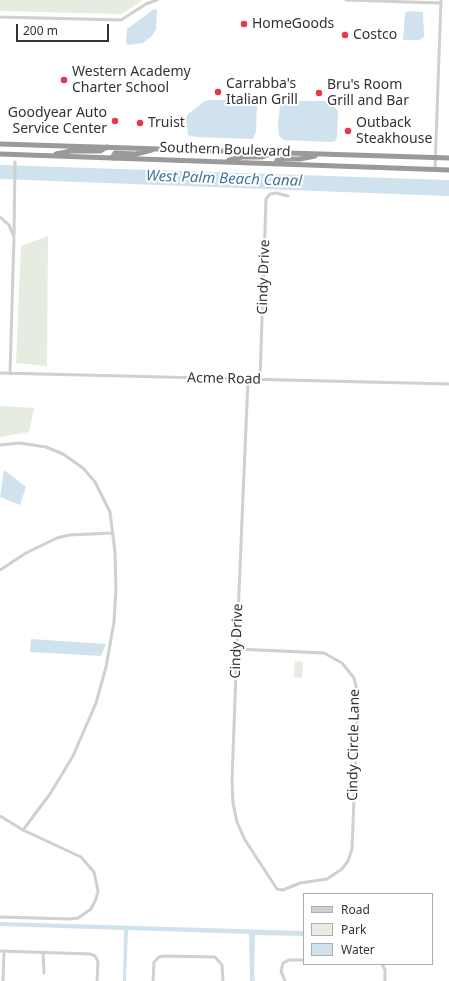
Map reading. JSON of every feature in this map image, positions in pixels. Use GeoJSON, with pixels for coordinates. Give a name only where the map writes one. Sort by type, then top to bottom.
{"type":"FeatureCollection","features":[{"type":"Feature","properties":{"kind":"highway","name":"Southern Boulevard"},"geometry":{"type":"LineString","coordinates":[[0,144],[449,158]]}},
{"type":"Feature","properties":{"kind":"highway"},"geometry":{"type":"LineString","coordinates":[[49,156],[71,150],[103,151],[107,147]]}},
{"type":"Feature","properties":{"kind":"highway"},"geometry":{"type":"LineString","coordinates":[[112,158],[115,153],[136,154],[159,149]]}},
{"type":"Feature","properties":{"kind":"highway"},"geometry":{"type":"LineString","coordinates":[[222,162],[242,157],[262,157],[268,155],[270,152]]}},
{"type":"Feature","properties":{"kind":"highway","name":"Southern Boulevard"},"geometry":{"type":"LineString","coordinates":[[0,154],[449,170]]}},
{"type":"Feature","properties":{"kind":"highway"},"geometry":{"type":"LineString","coordinates":[[276,164],[276,160],[280,158],[300,159],[322,154]]}},
{"type":"Feature","properties":{"kind":"street"},"geometry":{"type":"LineString","coordinates":[[0,17],[120,20],[146,4],[157,0]]}},
{"type":"Feature","properties":{"kind":"street"},"geometry":{"type":"LineString","coordinates":[[346,0],[441,1],[435,169]]}},
{"type":"Feature","properties":{"kind":"street"},"geometry":{"type":"LineString","coordinates":[[10,374],[15,162]]}},
{"type":"Feature","properties":{"kind":"street","name":"Cindy Drive"},"geometry":{"type":"LineString","coordinates":[[260,380],[266,199],[270,194],[288,196]]}},
{"type":"Feature","properties":{"kind":"street"},"geometry":{"type":"LineString","coordinates":[[0,217],[9,225],[14,237]]}},
{"type":"Feature","properties":{"kind":"street","name":"Acme Road"},"geometry":{"type":"LineString","coordinates":[[0,373],[449,384]]}},
{"type":"Feature","properties":{"kind":"street","name":"Cindy Drive"},"geometry":{"type":"LineString","coordinates":[[248,380],[232,784],[233,803],[245,840],[275,888],[279,890]]}},
{"type":"Feature","properties":{"kind":"street"},"geometry":{"type":"LineString","coordinates":[[0,445],[24,443],[46,447],[64,454],[79,464],[90,474],[110,512],[116,573],[116,606],[112,638],[103,679],[87,726],[73,756],[50,794],[23,830]]}},
{"type":"Feature","properties":{"kind":"street"},"geometry":{"type":"LineString","coordinates":[[0,570],[26,553],[57,538],[113,533]]}},
{"type":"Feature","properties":{"kind":"street","name":"Cindy Circle Lane"},"geometry":{"type":"LineString","coordinates":[[237,649],[316,652],[328,655],[346,667],[354,678],[357,691],[352,846],[350,856],[342,869],[332,877],[322,881],[298,883],[283,890],[279,890]]}},
{"type":"Feature","properties":{"kind":"street"},"geometry":{"type":"LineString","coordinates":[[0,816],[23,830],[74,852],[88,862],[96,877],[98,890],[95,902],[89,910],[80,917],[69,919],[0,917]]}},
{"type":"Feature","properties":{"kind":"street"},"geometry":{"type":"LineString","coordinates":[[3,981],[2,951],[93,954],[98,962],[97,981]]}},
{"type":"Feature","properties":{"kind":"street"},"geometry":{"type":"LineString","coordinates":[[44,952],[44,973]]}},
{"type":"Feature","properties":{"kind":"street"},"geometry":{"type":"LineString","coordinates":[[153,981],[154,962],[157,958],[164,956],[217,958],[222,965],[223,981]]}},
{"type":"Feature","properties":{"kind":"street"},"geometry":{"type":"LineString","coordinates":[[285,981],[281,971],[283,963],[289,960],[303,960]]}},
{"type":"Feature","properties":{"kind":"street"},"geometry":{"type":"LineString","coordinates":[[382,965],[385,970],[385,981]]}},
{"type":"Feature","properties":{"kind":"green space"},"geometry":{"type":"Polygon","coordinates":[[[0,0],[143,0],[122,14],[0,11],[0,0]]]}},
{"type":"Feature","properties":{"kind":"green space"},"geometry":{"type":"Polygon","coordinates":[[[48,236],[47,366],[16,363],[21,246],[48,236]]]}},
{"type":"Feature","properties":{"kind":"green space"},"geometry":{"type":"Polygon","coordinates":[[[0,406],[34,408],[29,432],[0,437],[0,406]]]}},
{"type":"Feature","properties":{"kind":"green space"},"geometry":{"type":"Polygon","coordinates":[[[295,661],[303,662],[302,678],[294,677],[295,661]]]}},
{"type":"Feature","properties":{"kind":"water"},"geometry":{"type":"Polygon","coordinates":[[[154,9],[157,10],[156,29],[152,36],[143,43],[128,45],[126,42],[127,29],[154,9]]]}},
{"type":"Feature","properties":{"kind":"water"},"geometry":{"type":"Polygon","coordinates":[[[408,11],[423,12],[424,37],[419,40],[403,40],[405,13],[408,11]]]}},
{"type":"Feature","properties":{"kind":"water"},"geometry":{"type":"Polygon","coordinates":[[[255,100],[257,105],[256,132],[253,139],[195,137],[188,135],[186,118],[188,114],[205,101],[255,100]]]}},
{"type":"Feature","properties":{"kind":"water"},"geometry":{"type":"Polygon","coordinates":[[[283,101],[331,101],[338,112],[337,138],[335,141],[284,140],[279,136],[278,124],[280,105],[283,101]]]}},
{"type":"Feature","properties":{"kind":"water","name":"West Palm Beach Canal"},"geometry":{"type":"Polygon","coordinates":[[[0,165],[449,180],[449,196],[0,179],[0,165]]]}},
{"type":"Feature","properties":{"kind":"water"},"geometry":{"type":"Polygon","coordinates":[[[4,470],[26,487],[20,505],[0,497],[4,470]]]}},
{"type":"Feature","properties":{"kind":"water"},"geometry":{"type":"Polygon","coordinates":[[[31,639],[106,644],[101,656],[30,652],[31,639]]]}},
{"type":"Feature","properties":{"kind":"water"},"geometry":{"type":"Polygon","coordinates":[[[0,922],[303,931],[303,936],[255,935],[255,981],[250,981],[249,934],[128,930],[126,981],[123,981],[124,930],[0,926],[0,922]]]}},
{"type":"Feature","properties":{"kind":"place","name":"HomeGoods"},"geometry":{"type":"Point","coordinates":[244,24]}},
{"type":"Feature","properties":{"kind":"place","name":"Costco"},"geometry":{"type":"Point","coordinates":[345,35]}},
{"type":"Feature","properties":{"kind":"place","name":"Western Academy Charter School"},"geometry":{"type":"Point","coordinates":[64,80]}},
{"type":"Feature","properties":{"kind":"place","name":"Carrabba's Italian Grill"},"geometry":{"type":"Point","coordinates":[218,92]}},
{"type":"Feature","properties":{"kind":"place","name":"Bru's Room Grill and Bar"},"geometry":{"type":"Point","coordinates":[319,93]}},
{"type":"Feature","properties":{"kind":"place","name":"Goodyear Auto Service Center"},"geometry":{"type":"Point","coordinates":[115,121]}},
{"type":"Feature","properties":{"kind":"place","name":"Truist"},"geometry":{"type":"Point","coordinates":[140,123]}},
{"type":"Feature","properties":{"kind":"place","name":"Outback Steakhouse"},"geometry":{"type":"Point","coordinates":[348,131]}}]}
